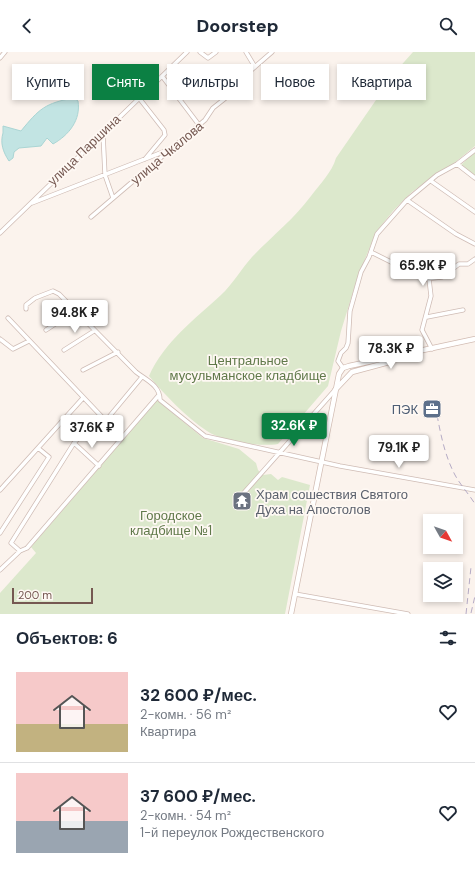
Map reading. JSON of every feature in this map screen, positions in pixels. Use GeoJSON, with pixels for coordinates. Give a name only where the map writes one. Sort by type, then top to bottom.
{"type":"FeatureCollection","features":[{"type":"Feature","properties":{"kind":"main road"},"geometry":{"type":"LineString","coordinates":[[350,373],[475,339]]}},
{"type":"Feature","properties":{"kind":"main road"},"geometry":{"type":"LineString","coordinates":[[291,614],[336,380],[343,368],[349,366],[444,347]]}},
{"type":"Feature","properties":{"kind":"main road"},"geometry":{"type":"LineString","coordinates":[[335,390],[353,370],[349,366]]}},
{"type":"Feature","properties":{"kind":"main road"},"geometry":{"type":"LineString","coordinates":[[343,368],[350,373]]}},
{"type":"Feature","properties":{"kind":"street"},"geometry":{"type":"LineString","coordinates":[[0,58],[5,52]]}},
{"type":"Feature","properties":{"kind":"street","name":"улица Паршина"},"geometry":{"type":"LineString","coordinates":[[159,79],[187,52]]}},
{"type":"Feature","properties":{"kind":"street"},"geometry":{"type":"LineString","coordinates":[[200,52],[204,57],[208,58],[216,52]]}},
{"type":"Feature","properties":{"kind":"street"},"geometry":{"type":"LineString","coordinates":[[246,52],[255,66]]}},
{"type":"Feature","properties":{"kind":"street","name":"улица Чкалова"},"geometry":{"type":"LineString","coordinates":[[91,217],[205,120],[213,108],[242,85],[249,72],[272,52]]}},
{"type":"Feature","properties":{"kind":"street"},"geometry":{"type":"LineString","coordinates":[[162,76],[199,125]]}},
{"type":"Feature","properties":{"kind":"street","name":"улица Паршина"},"geometry":{"type":"LineString","coordinates":[[0,233],[137,100]]}},
{"type":"Feature","properties":{"kind":"street"},"geometry":{"type":"LineString","coordinates":[[141,100],[164,130],[165,135],[144,159]]}},
{"type":"Feature","properties":{"kind":"street"},"geometry":{"type":"LineString","coordinates":[[103,134],[105,175],[114,198]]}},
{"type":"Feature","properties":{"kind":"street"},"geometry":{"type":"LineString","coordinates":[[30,204],[171,149]]}},
{"type":"Feature","properties":{"kind":"street"},"geometry":{"type":"LineString","coordinates":[[343,368],[338,361],[341,353],[346,348],[348,343],[350,311],[361,272],[371,252],[377,234],[384,224],[407,200],[437,175],[457,164],[475,150]]}},
{"type":"Feature","properties":{"kind":"street"},"geometry":{"type":"LineString","coordinates":[[457,164],[475,178]]}},
{"type":"Feature","properties":{"kind":"street"},"geometry":{"type":"LineString","coordinates":[[431,181],[475,212]]}},
{"type":"Feature","properties":{"kind":"street"},"geometry":{"type":"LineString","coordinates":[[407,200],[456,234],[475,244]]}},
{"type":"Feature","properties":{"kind":"street"},"geometry":{"type":"LineString","coordinates":[[371,252],[425,279],[442,277],[459,264],[468,264],[475,259]]}},
{"type":"Feature","properties":{"kind":"street"},"geometry":{"type":"LineString","coordinates":[[429,279],[431,296],[422,330],[432,349]]}},
{"type":"Feature","properties":{"kind":"street"},"geometry":{"type":"LineString","coordinates":[[26,309],[26,305],[29,302],[54,291],[59,294],[94,331],[118,352],[142,377],[150,381],[160,394],[160,400],[206,436],[320,462],[475,490]]}},
{"type":"Feature","properties":{"kind":"street"},"geometry":{"type":"LineString","coordinates":[[426,317],[463,310]]}},
{"type":"Feature","properties":{"kind":"street"},"geometry":{"type":"LineString","coordinates":[[46,330],[75,311]]}},
{"type":"Feature","properties":{"kind":"street"},"geometry":{"type":"LineString","coordinates":[[8,318],[103,418],[108,418],[142,377]]}},
{"type":"Feature","properties":{"kind":"street"},"geometry":{"type":"LineString","coordinates":[[64,350],[94,331]]}},
{"type":"Feature","properties":{"kind":"street"},"geometry":{"type":"LineString","coordinates":[[0,339],[13,350],[30,340]]}},
{"type":"Feature","properties":{"kind":"street"},"geometry":{"type":"LineString","coordinates":[[83,370],[118,352]]}},
{"type":"Feature","properties":{"kind":"street"},"geometry":{"type":"LineString","coordinates":[[242,495],[335,390]]}},
{"type":"Feature","properties":{"kind":"street"},"geometry":{"type":"LineString","coordinates":[[0,570],[20,551],[26,548],[99,466],[160,394]]}},
{"type":"Feature","properties":{"kind":"street"},"geometry":{"type":"LineString","coordinates":[[0,490],[83,398]]}},
{"type":"Feature","properties":{"kind":"street"},"geometry":{"type":"LineString","coordinates":[[20,551],[12,543],[74,443],[100,415]]}},
{"type":"Feature","properties":{"kind":"street"},"geometry":{"type":"LineString","coordinates":[[74,443],[99,466]]}},
{"type":"Feature","properties":{"kind":"street"},"geometry":{"type":"LineString","coordinates":[[0,533],[49,457],[38,448]]}},
{"type":"Feature","properties":{"kind":"street"},"geometry":{"type":"LineString","coordinates":[[294,594],[408,614]]}},
{"type":"Feature","properties":{"kind":"green space","name":"Центральное мусульманское кладбище"},"geometry":{"type":"Polygon","coordinates":[[[413,52],[475,52],[475,146],[447,169],[438,173],[412,192],[393,211],[376,232],[357,279],[341,331],[328,386],[278,444],[261,445],[241,443],[214,435],[184,412],[149,376],[155,364],[163,352],[181,332],[225,291],[252,257],[290,220],[304,204],[329,173],[336,158],[376,100],[426,100],[426,64],[402,64],[413,52]]]}},
{"type":"Feature","properties":{"kind":"green space"},"geometry":{"type":"Polygon","coordinates":[[[475,151],[475,176],[461,165],[475,151]]]}},
{"type":"Feature","properties":{"kind":"green space","name":"Городское кладбище №1"},"geometry":{"type":"Polygon","coordinates":[[[157,400],[203,438],[239,449],[256,463],[258,470],[263,475],[271,474],[278,480],[282,477],[310,485],[285,614],[0,614],[0,593],[36,553],[31,547],[157,400]]]}},
{"type":"Feature","properties":{"kind":"water"},"geometry":{"type":"Polygon","coordinates":[[[64,100],[78,101],[78,114],[73,126],[64,136],[53,144],[47,138],[41,146],[19,148],[14,152],[13,158],[9,161],[2,144],[3,126],[21,131],[38,112],[56,102],[64,100]]]}},
{"type":"Feature","properties":{"kind":"railway"},"geometry":{"type":"LineString","coordinates":[[437,415],[449,461],[457,479],[475,504]]}},
{"type":"Feature","properties":{"kind":"railway"},"geometry":{"type":"LineString","coordinates":[[466,614],[471,567]]}},
{"type":"Feature","properties":{"kind":"railway"},"geometry":{"type":"LineString","coordinates":[[471,613],[475,596]]}},
{"type":"Feature","properties":{"kind":"place","name":"ПЭК"},"geometry":{"type":"Point","coordinates":[432,409]}},
{"type":"Feature","properties":{"kind":"place","name":"Храм сошествия Святого Духа на Апостолов"},"geometry":{"type":"Point","coordinates":[242,501]}}]}
